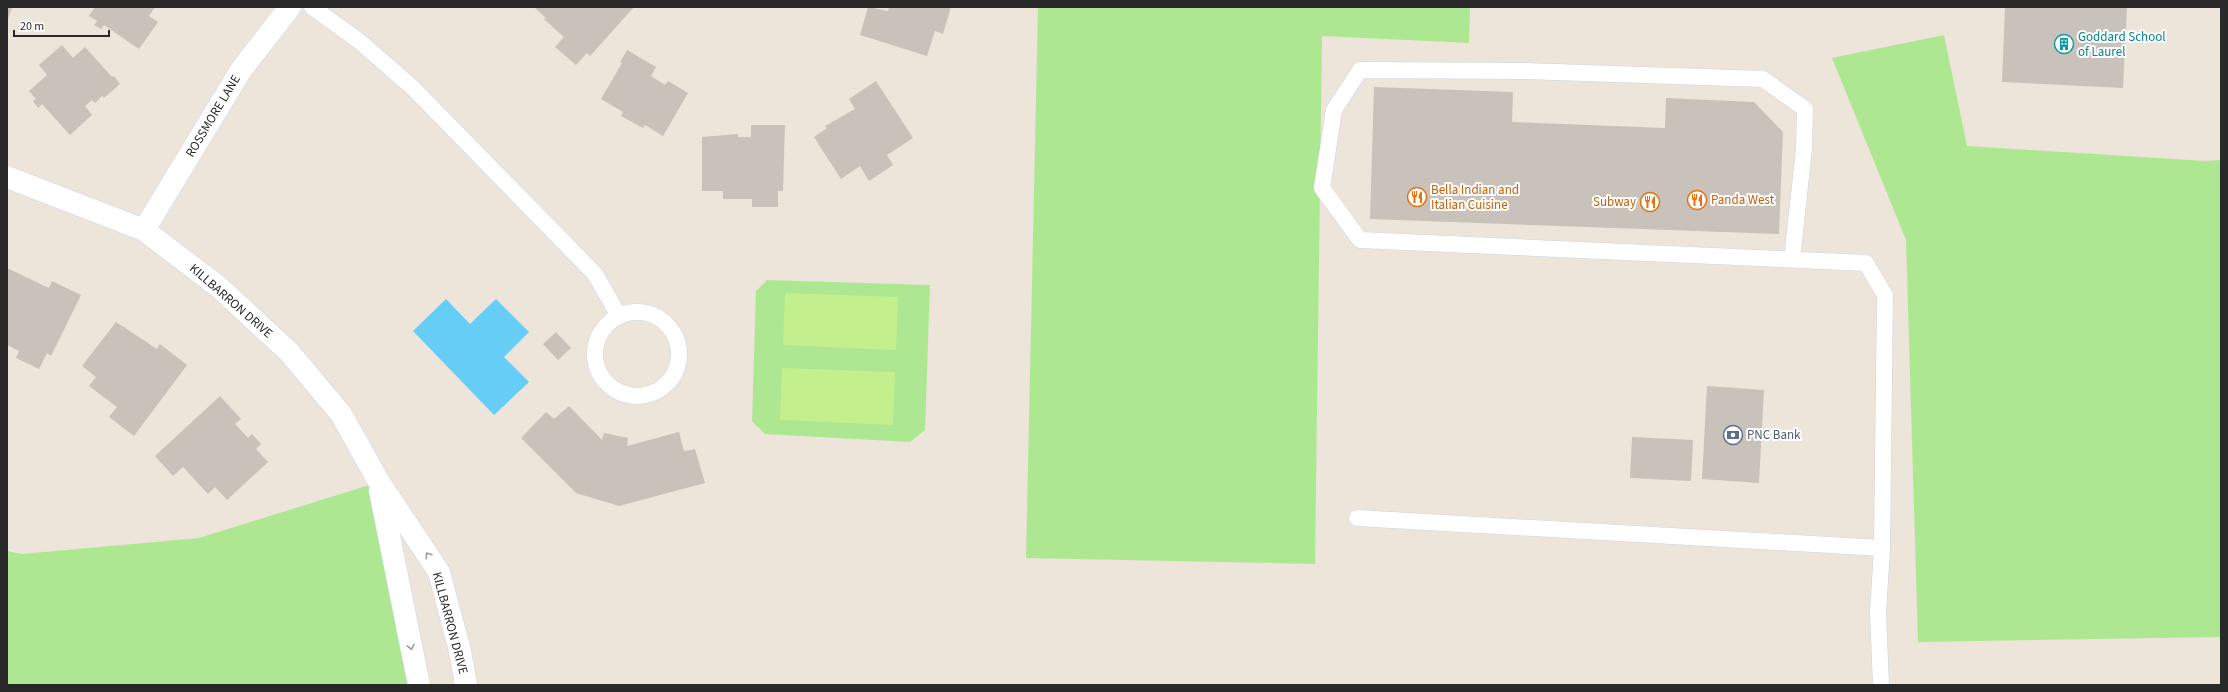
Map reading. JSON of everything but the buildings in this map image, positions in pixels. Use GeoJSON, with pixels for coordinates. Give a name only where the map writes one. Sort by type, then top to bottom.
{"type":"FeatureCollection","features":[{"type":"Feature","properties":{"kind":"street","name":"ROSSMORE LANE"},"geometry":{"type":"LineString","coordinates":[[144,230],[240,70],[290,7]]}},
{"type":"Feature","properties":{"kind":"street","name":"KILLBARRON DRIVE"},"geometry":{"type":"LineString","coordinates":[[7,177],[144,230],[220,288],[289,352],[341,414],[379,482],[439,572],[460,651],[466,685]]}},
{"type":"Feature","properties":{"kind":"street","name":"KILLBARRON DRIVE"},"geometry":{"type":"LineString","coordinates":[[379,482],[398,589],[419,685]]}},
{"type":"Feature","properties":{"kind":"lane"},"geometry":{"type":"LineString","coordinates":[[312,7],[359,41],[412,87],[595,274],[619,316]]}},
{"type":"Feature","properties":{"kind":"lane"},"geometry":{"type":"LineString","coordinates":[[1792,259],[1804,149],[1805,109],[1763,79],[1525,71],[1360,70],[1334,110],[1322,188],[1360,240],[1866,263],[1885,295],[1882,548],[1878,613],[1881,685]]}},
{"type":"Feature","properties":{"kind":"lane"},"geometry":{"type":"LineString","coordinates":[[632,312],[646,312],[659,318],[669,327],[677,338],[680,352],[675,372],[662,388],[650,394],[636,396],[623,394],[611,387],[598,370],[596,363],[596,349],[599,335],[607,324],[619,316],[632,312]]}},
{"type":"Feature","properties":{"kind":"lane"},"geometry":{"type":"LineString","coordinates":[[1357,518],[1882,548]]}},
{"type":"Feature","properties":{"kind":"green space"},"geometry":{"type":"Polygon","coordinates":[[[1038,7],[1470,7],[1469,43],[1322,36],[1315,564],[1026,558],[1038,7]]]}},
{"type":"Feature","properties":{"kind":"green space"},"geometry":{"type":"Polygon","coordinates":[[[1944,35],[1967,146],[2205,161],[2221,160],[2221,637],[1918,642],[1906,240],[1832,58],[1944,35]]]}},
{"type":"Feature","properties":{"kind":"green space"},"geometry":{"type":"Polygon","coordinates":[[[767,280],[930,285],[925,430],[910,442],[765,434],[752,421],[756,291],[767,280]]]}},
{"type":"Feature","properties":{"kind":"green space"},"geometry":{"type":"Polygon","coordinates":[[[785,293],[898,297],[896,350],[783,345],[785,293]]]}},
{"type":"Feature","properties":{"kind":"green space"},"geometry":{"type":"Polygon","coordinates":[[[782,368],[895,372],[893,425],[780,420],[782,368]]]}},
{"type":"Feature","properties":{"kind":"green space"},"geometry":{"type":"Polygon","coordinates":[[[379,482],[415,685],[7,685],[7,551],[22,554],[199,538],[379,482]]]}},
{"type":"Feature","properties":{"kind":"water"},"geometry":{"type":"Polygon","coordinates":[[[446,299],[470,324],[496,299],[529,332],[504,357],[529,382],[494,415],[413,331],[446,299]]]}},
{"type":"Feature","properties":{"kind":"place","name":"Goddard School of Laurel"},"geometry":{"type":"Point","coordinates":[2064,44]}},
{"type":"Feature","properties":{"kind":"place","name":"Bella Indian and Italian Cuisine"},"geometry":{"type":"Point","coordinates":[1417,197]}},
{"type":"Feature","properties":{"kind":"place","name":"Panda West"},"geometry":{"type":"Point","coordinates":[1697,200]}},
{"type":"Feature","properties":{"kind":"place","name":"Subway"},"geometry":{"type":"Point","coordinates":[1650,202]}},
{"type":"Feature","properties":{"kind":"place","name":"PNC Bank"},"geometry":{"type":"Point","coordinates":[1733,435]}}]}
